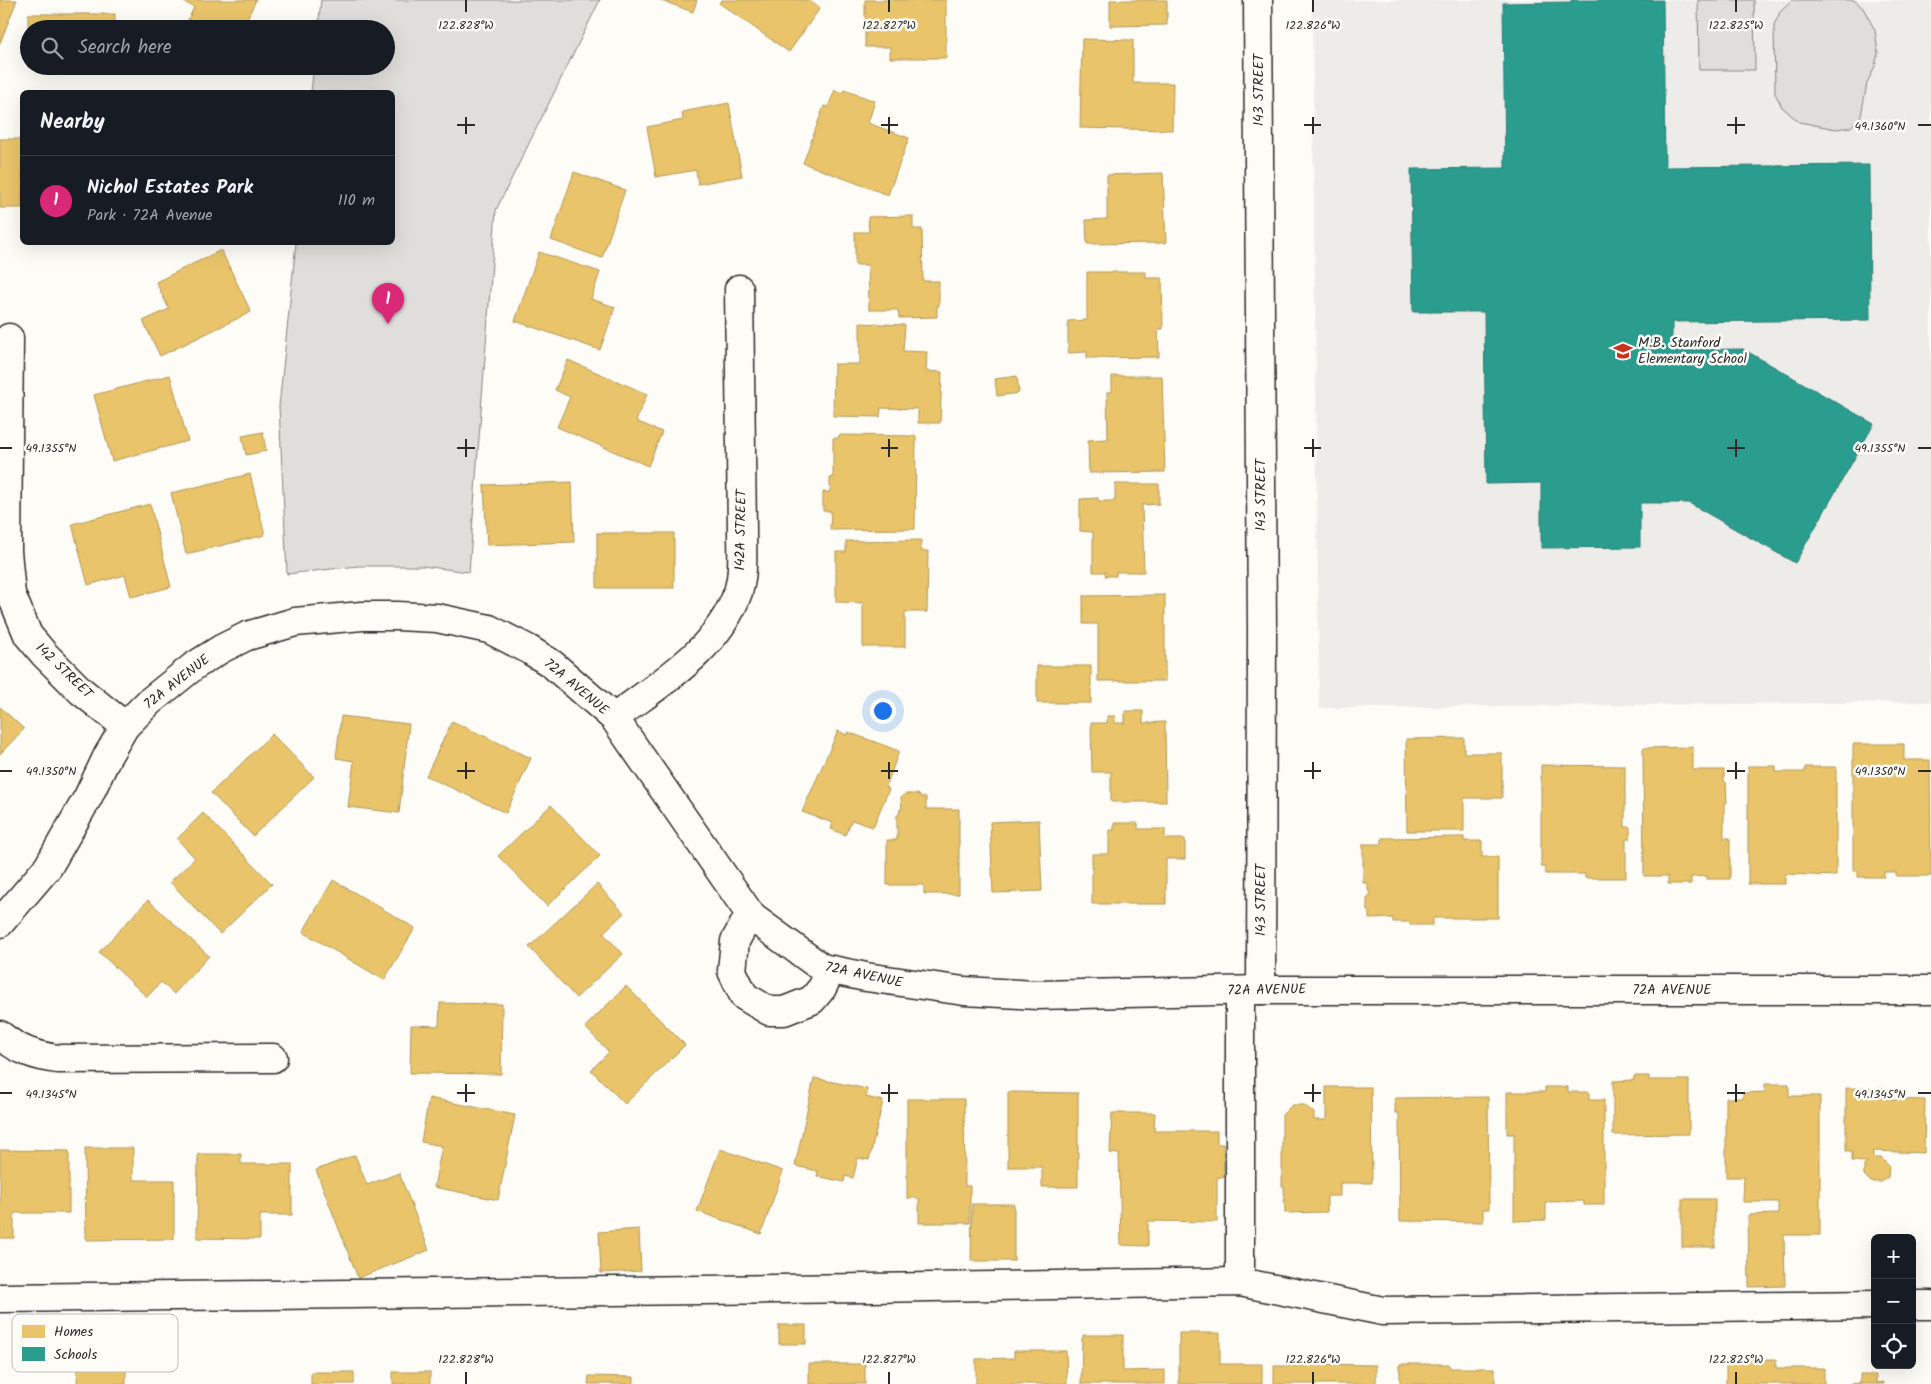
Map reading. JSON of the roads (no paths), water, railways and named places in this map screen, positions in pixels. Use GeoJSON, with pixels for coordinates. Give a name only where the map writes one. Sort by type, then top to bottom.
{"type":"FeatureCollection","features":[{"type":"Feature","properties":{"kind":"street","name":"143 STREET"},"geometry":{"type":"LineString","coordinates":[[1240,1282],[1262,611],[1258,0]]}},
{"type":"Feature","properties":{"kind":"street","name":"142A STREET"},"geometry":{"type":"LineString","coordinates":[[614,718],[703,649],[716,632],[738,592],[742,570],[739,288]]}},
{"type":"Feature","properties":{"kind":"street","name":"142 STREET"},"geometry":{"type":"LineString","coordinates":[[9,338],[7,551],[11,594],[28,635],[44,654],[81,691],[125,726]]}},
{"type":"Feature","properties":{"kind":"street","name":"72A AVENUE"},"geometry":{"type":"LineString","coordinates":[[0,923],[48,867],[88,797],[108,755],[125,726],[149,702],[194,666],[229,644],[267,629],[295,622],[362,616],[437,618],[489,629],[528,649],[552,664],[614,718],[750,914],[822,968],[913,985],[964,991],[1037,994],[1250,990],[1931,990]]}},
{"type":"Feature","properties":{"kind":"street"},"geometry":{"type":"LineString","coordinates":[[750,914],[735,941],[732,971],[744,996],[769,1011],[784,1011],[812,1000],[822,988],[831,970]]}},
{"type":"Feature","properties":{"kind":"street"},"geometry":{"type":"LineString","coordinates":[[0,1035],[26,1053],[58,1059],[273,1058]]}},
{"type":"Feature","properties":{"kind":"street"},"geometry":{"type":"LineString","coordinates":[[0,1298],[1240,1282],[1383,1311],[1871,1305]]}},
{"type":"Feature","properties":{"kind":"street"},"geometry":{"type":"LineString","coordinates":[[1916,1305],[1931,1305]]}},
{"type":"Feature","properties":{"kind":"place","name":"Nichol Estates Park"},"geometry":{"type":"Point","coordinates":[388,324]}},
{"type":"Feature","properties":{"kind":"place","name":"M.B. Stanford Elementary School"},"geometry":{"type":"Point","coordinates":[1623,351]}}]}
